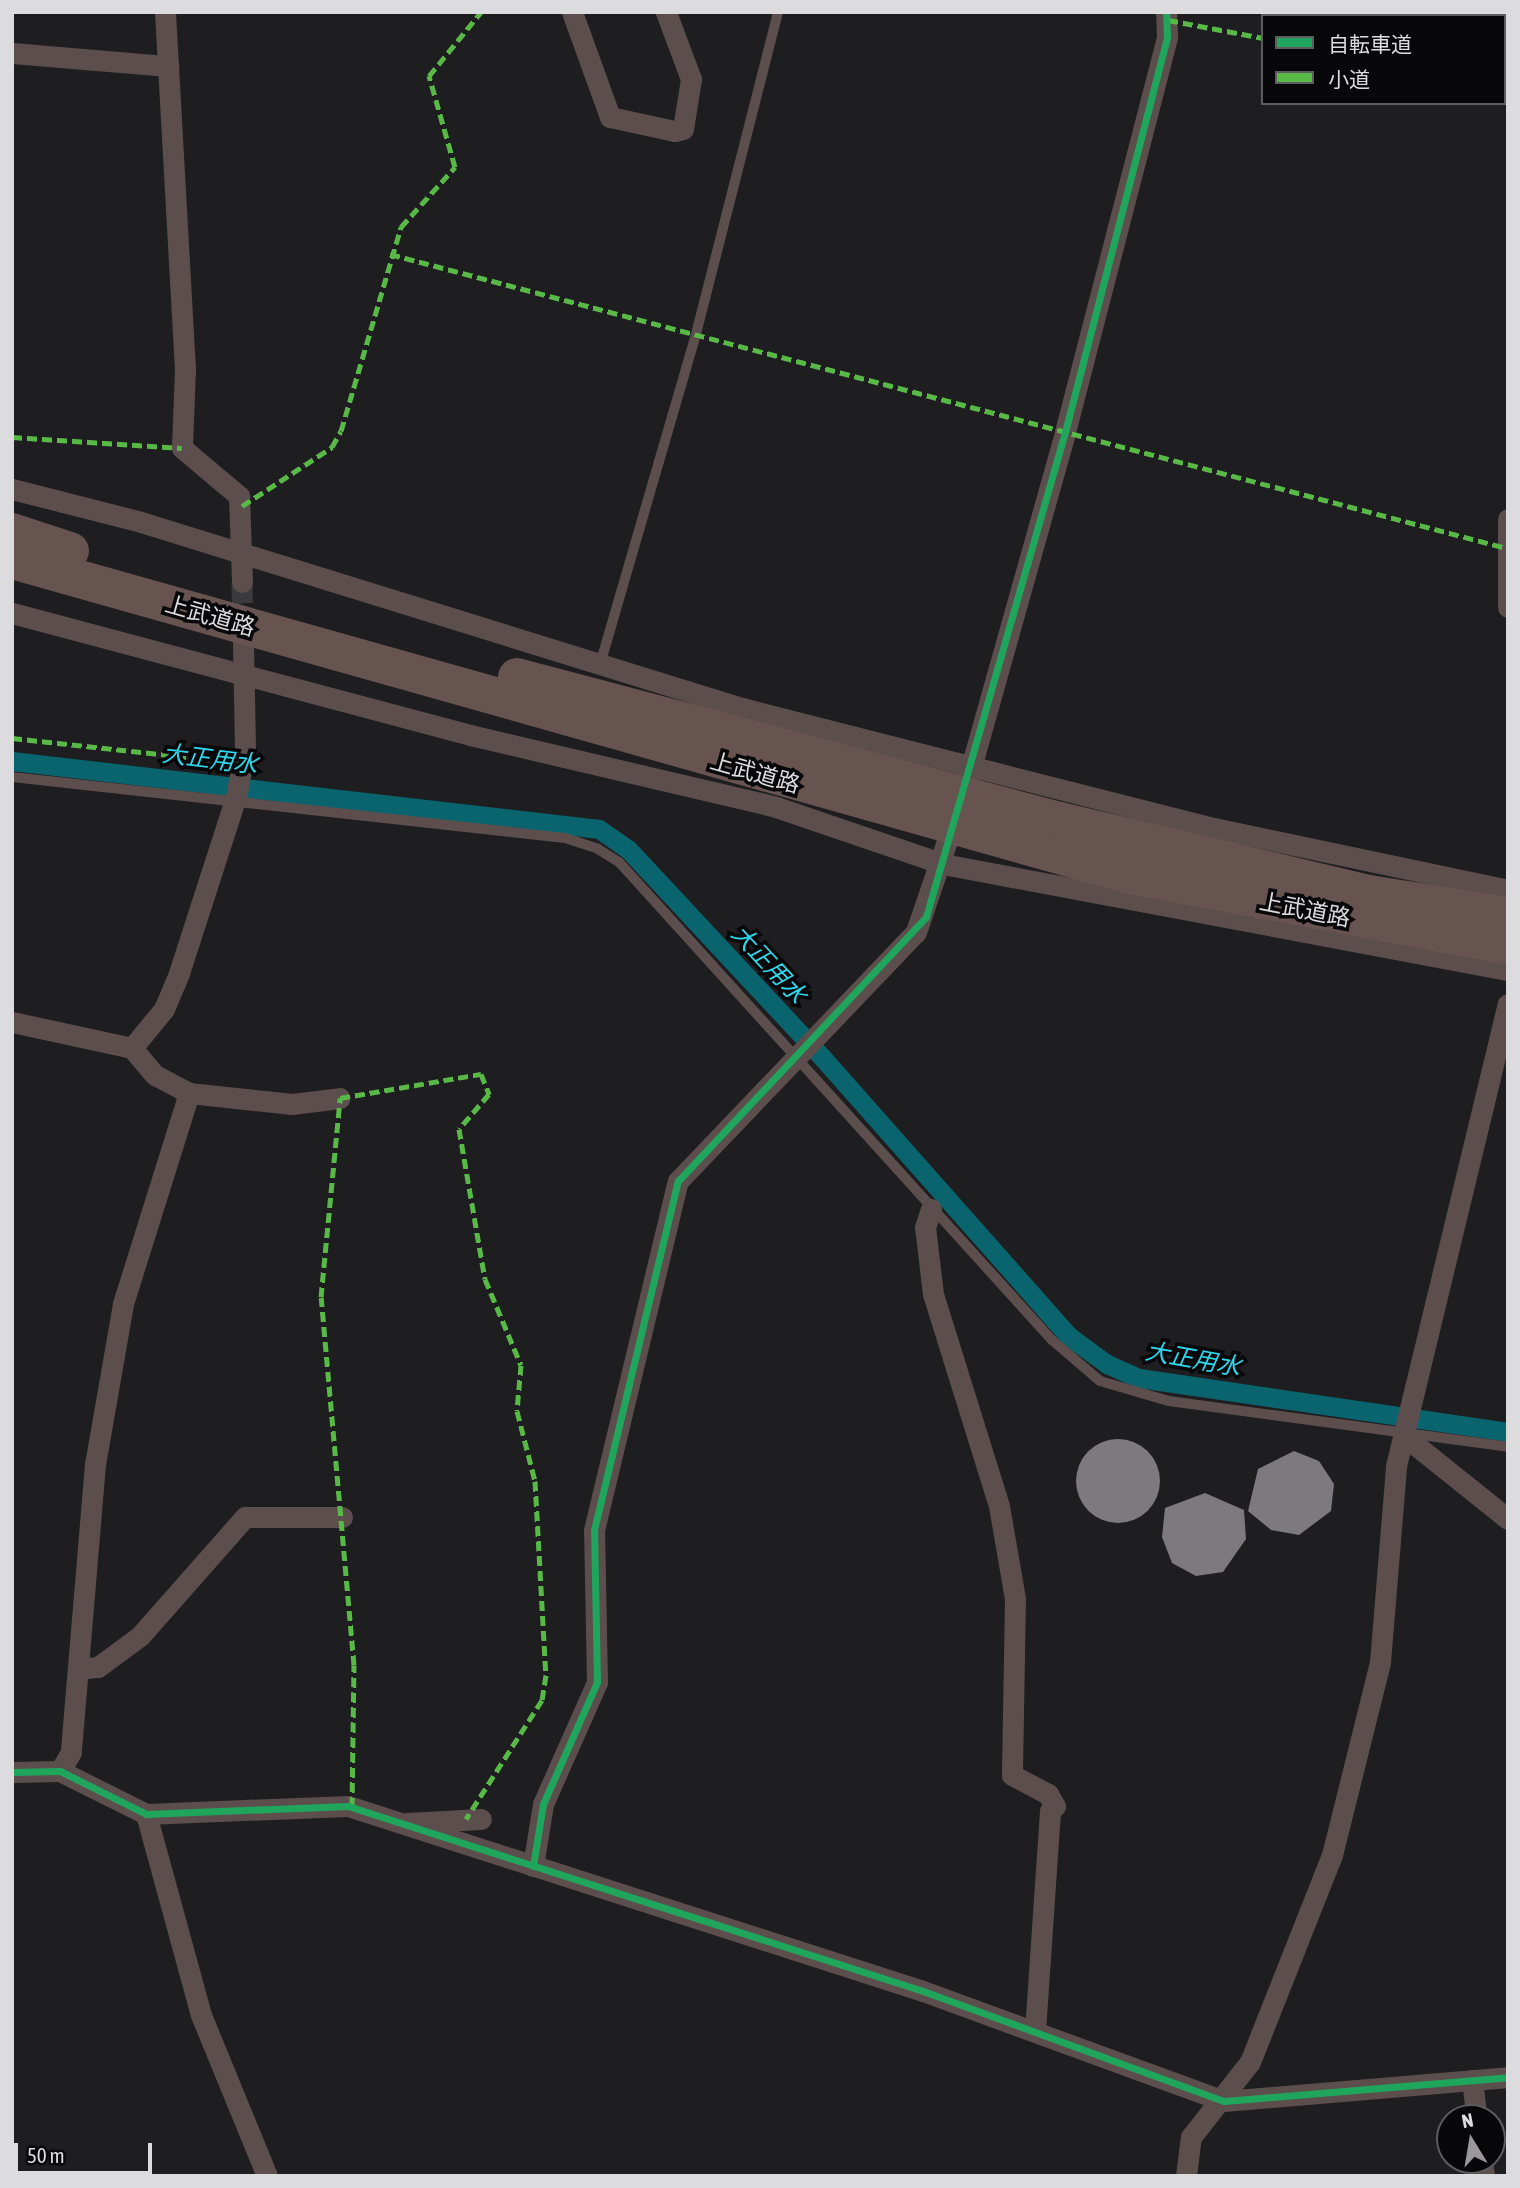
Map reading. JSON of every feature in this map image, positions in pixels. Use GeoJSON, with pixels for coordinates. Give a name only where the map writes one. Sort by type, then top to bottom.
{"type":"FeatureCollection","features":[{"type":"Feature","properties":{"kind":"highway"},"geometry":{"type":"LineString","coordinates":[[12,532],[94,571]]}},
{"type":"Feature","properties":{"kind":"highway","name":"上武道路"},"geometry":{"type":"LineString","coordinates":[[12,538],[94,571],[1130,875],[1508,946]]}},
{"type":"Feature","properties":{"kind":"highway","name":"上武道路"},"geometry":{"type":"LineString","coordinates":[[12,560],[94,571],[1060,821],[1369,894],[1508,916]]}},
{"type":"Feature","properties":{"kind":"highway"},"geometry":{"type":"LineString","coordinates":[[12,567],[94,571]]}},
{"type":"Feature","properties":{"kind":"street"},"geometry":{"type":"LineString","coordinates":[[165,12],[185,369],[182,448],[239,496],[242,582]]}},
{"type":"Feature","properties":{"kind":"street"},"geometry":{"type":"LineString","coordinates":[[572,12],[610,117],[675,131],[682,128],[691,79],[666,12]]}},
{"type":"Feature","properties":{"kind":"street"},"geometry":{"type":"LineString","coordinates":[[969,774],[1167,37],[1166,12]]}},
{"type":"Feature","properties":{"kind":"street"},"geometry":{"type":"LineString","coordinates":[[12,52],[168,66]]}},
{"type":"Feature","properties":{"kind":"street"},"geometry":{"type":"LineString","coordinates":[[12,489],[240,556],[599,668],[969,774],[1508,890]]}},
{"type":"Feature","properties":{"kind":"street"},"geometry":{"type":"LineString","coordinates":[[1508,519],[1503,547],[1508,607]]}},
{"type":"Feature","properties":{"kind":"street"},"geometry":{"type":"LineString","coordinates":[[12,613],[244,677],[776,807],[943,864],[1508,970]]}},
{"type":"Feature","properties":{"kind":"street"},"geometry":{"type":"LineString","coordinates":[[132,1048],[174,985],[235,800],[240,774],[243,641]]}},
{"type":"Feature","properties":{"kind":"street"},"geometry":{"type":"LineString","coordinates":[[533,1866],[543,1804],[597,1682],[594,1530],[678,1181],[793,1054],[916,932],[943,864],[949,835]]}},
{"type":"Feature","properties":{"kind":"street"},"geometry":{"type":"LineString","coordinates":[[1186,2176],[1191,2137],[1224,2101],[1250,2062],[1332,1854],[1380,1661],[1404,1432],[1410,1402],[1508,1004]]}},
{"type":"Feature","properties":{"kind":"street"},"geometry":{"type":"LineString","coordinates":[[12,1022],[132,1048],[155,1075],[189,1093],[292,1104],[340,1098]]}},
{"type":"Feature","properties":{"kind":"street"},"geometry":{"type":"LineString","coordinates":[[60,1771],[71,1752],[95,1464],[123,1304],[189,1093]]}},
{"type":"Feature","properties":{"kind":"street"},"geometry":{"type":"LineString","coordinates":[[931,1209],[925,1227],[933,1294],[999,1506],[1015,1599],[1012,1775],[1048,1794],[1055,1806],[1050,1811],[1035,2030]]}},
{"type":"Feature","properties":{"kind":"street"},"geometry":{"type":"LineString","coordinates":[[1404,1432],[1508,1520]]}},
{"type":"Feature","properties":{"kind":"street"},"geometry":{"type":"LineString","coordinates":[[78,1669],[98,1667],[140,1636],[245,1517],[342,1517]]}},
{"type":"Feature","properties":{"kind":"street"},"geometry":{"type":"LineString","coordinates":[[12,1772],[60,1771],[146,1814],[348,1806],[1035,2030],[1224,2101],[1508,2077]]}},
{"type":"Feature","properties":{"kind":"street"},"geometry":{"type":"LineString","coordinates":[[146,1814],[201,2015],[267,2176]]}},
{"type":"Feature","properties":{"kind":"street"},"geometry":{"type":"LineString","coordinates":[[402,1823],[481,1819]]}},
{"type":"Feature","properties":{"kind":"street"},"geometry":{"type":"LineString","coordinates":[[1472,2080],[1475,2104]]}},
{"type":"Feature","properties":{"kind":"lane"},"geometry":{"type":"LineString","coordinates":[[599,668],[696,334],[778,12]]}},
{"type":"Feature","properties":{"kind":"lane"},"geometry":{"type":"LineString","coordinates":[[12,776],[565,838],[598,849],[619,862],[1059,1347],[1100,1381],[1169,1401],[1508,1447]]}},
{"type":"Feature","properties":{"kind":"building"},"geometry":{"type":"Polygon","coordinates":[[[1118,1439],[1134,1442],[1148,1451],[1157,1465],[1160,1481],[1157,1497],[1148,1511],[1134,1520],[1118,1523],[1102,1520],[1088,1511],[1079,1497],[1076,1481],[1079,1465],[1088,1451],[1102,1442],[1118,1439]]]}},
{"type":"Feature","properties":{"kind":"building"},"geometry":{"type":"Polygon","coordinates":[[[1294,1451],[1319,1461],[1334,1484],[1331,1511],[1299,1535],[1271,1530],[1248,1511],[1258,1469],[1294,1451]]]}},
{"type":"Feature","properties":{"kind":"building"},"geometry":{"type":"Polygon","coordinates":[[[1205,1493],[1244,1510],[1246,1539],[1223,1572],[1196,1576],[1172,1563],[1162,1537],[1165,1508],[1205,1493]]]}},
{"type":"Feature","properties":{"kind":"waterway","name":"大正用水"},"geometry":{"type":"LineString","coordinates":[[12,761],[599,829],[628,849],[821,1056],[1070,1337],[1107,1364],[1139,1378],[1508,1432]]}},
{"type":"Feature","properties":{"kind":"tunnel"},"geometry":{"type":"LineString","coordinates":[[242,582],[243,632]]}},
{"type":"Feature","properties":{"kind":"marked path"},"geometry":{"type":"LineString","coordinates":[[242,506],[332,447],[341,431],[401,227],[455,167],[429,76],[481,12]]}},
{"type":"Feature","properties":{"kind":"marked path"},"geometry":{"type":"LineString","coordinates":[[1168,20],[1261,38]]}},
{"type":"Feature","properties":{"kind":"marked path"},"geometry":{"type":"LineString","coordinates":[[390,254],[1503,547]]}},
{"type":"Feature","properties":{"kind":"marked path"},"geometry":{"type":"LineString","coordinates":[[12,437],[182,448]]}},
{"type":"Feature","properties":{"kind":"marked path"},"geometry":{"type":"LineString","coordinates":[[12,738],[242,763]]}},
{"type":"Feature","properties":{"kind":"marked path"},"geometry":{"type":"LineString","coordinates":[[352,1807],[354,1665],[321,1297],[340,1098],[481,1074],[489,1094],[459,1129],[485,1279],[521,1365],[517,1411],[535,1481],[546,1675],[542,1700],[466,1819]]}},
{"type":"Feature","properties":{"kind":"cycle path"},"geometry":{"type":"LineString","coordinates":[[533,1866],[543,1804],[597,1682],[594,1530],[678,1181],[926,917],[1065,432],[1167,37],[1166,12]]}},
{"type":"Feature","properties":{"kind":"cycle path"},"geometry":{"type":"LineString","coordinates":[[12,1772],[60,1771],[146,1814],[348,1806],[923,1991],[1224,2101],[1508,2077]]}}]}
